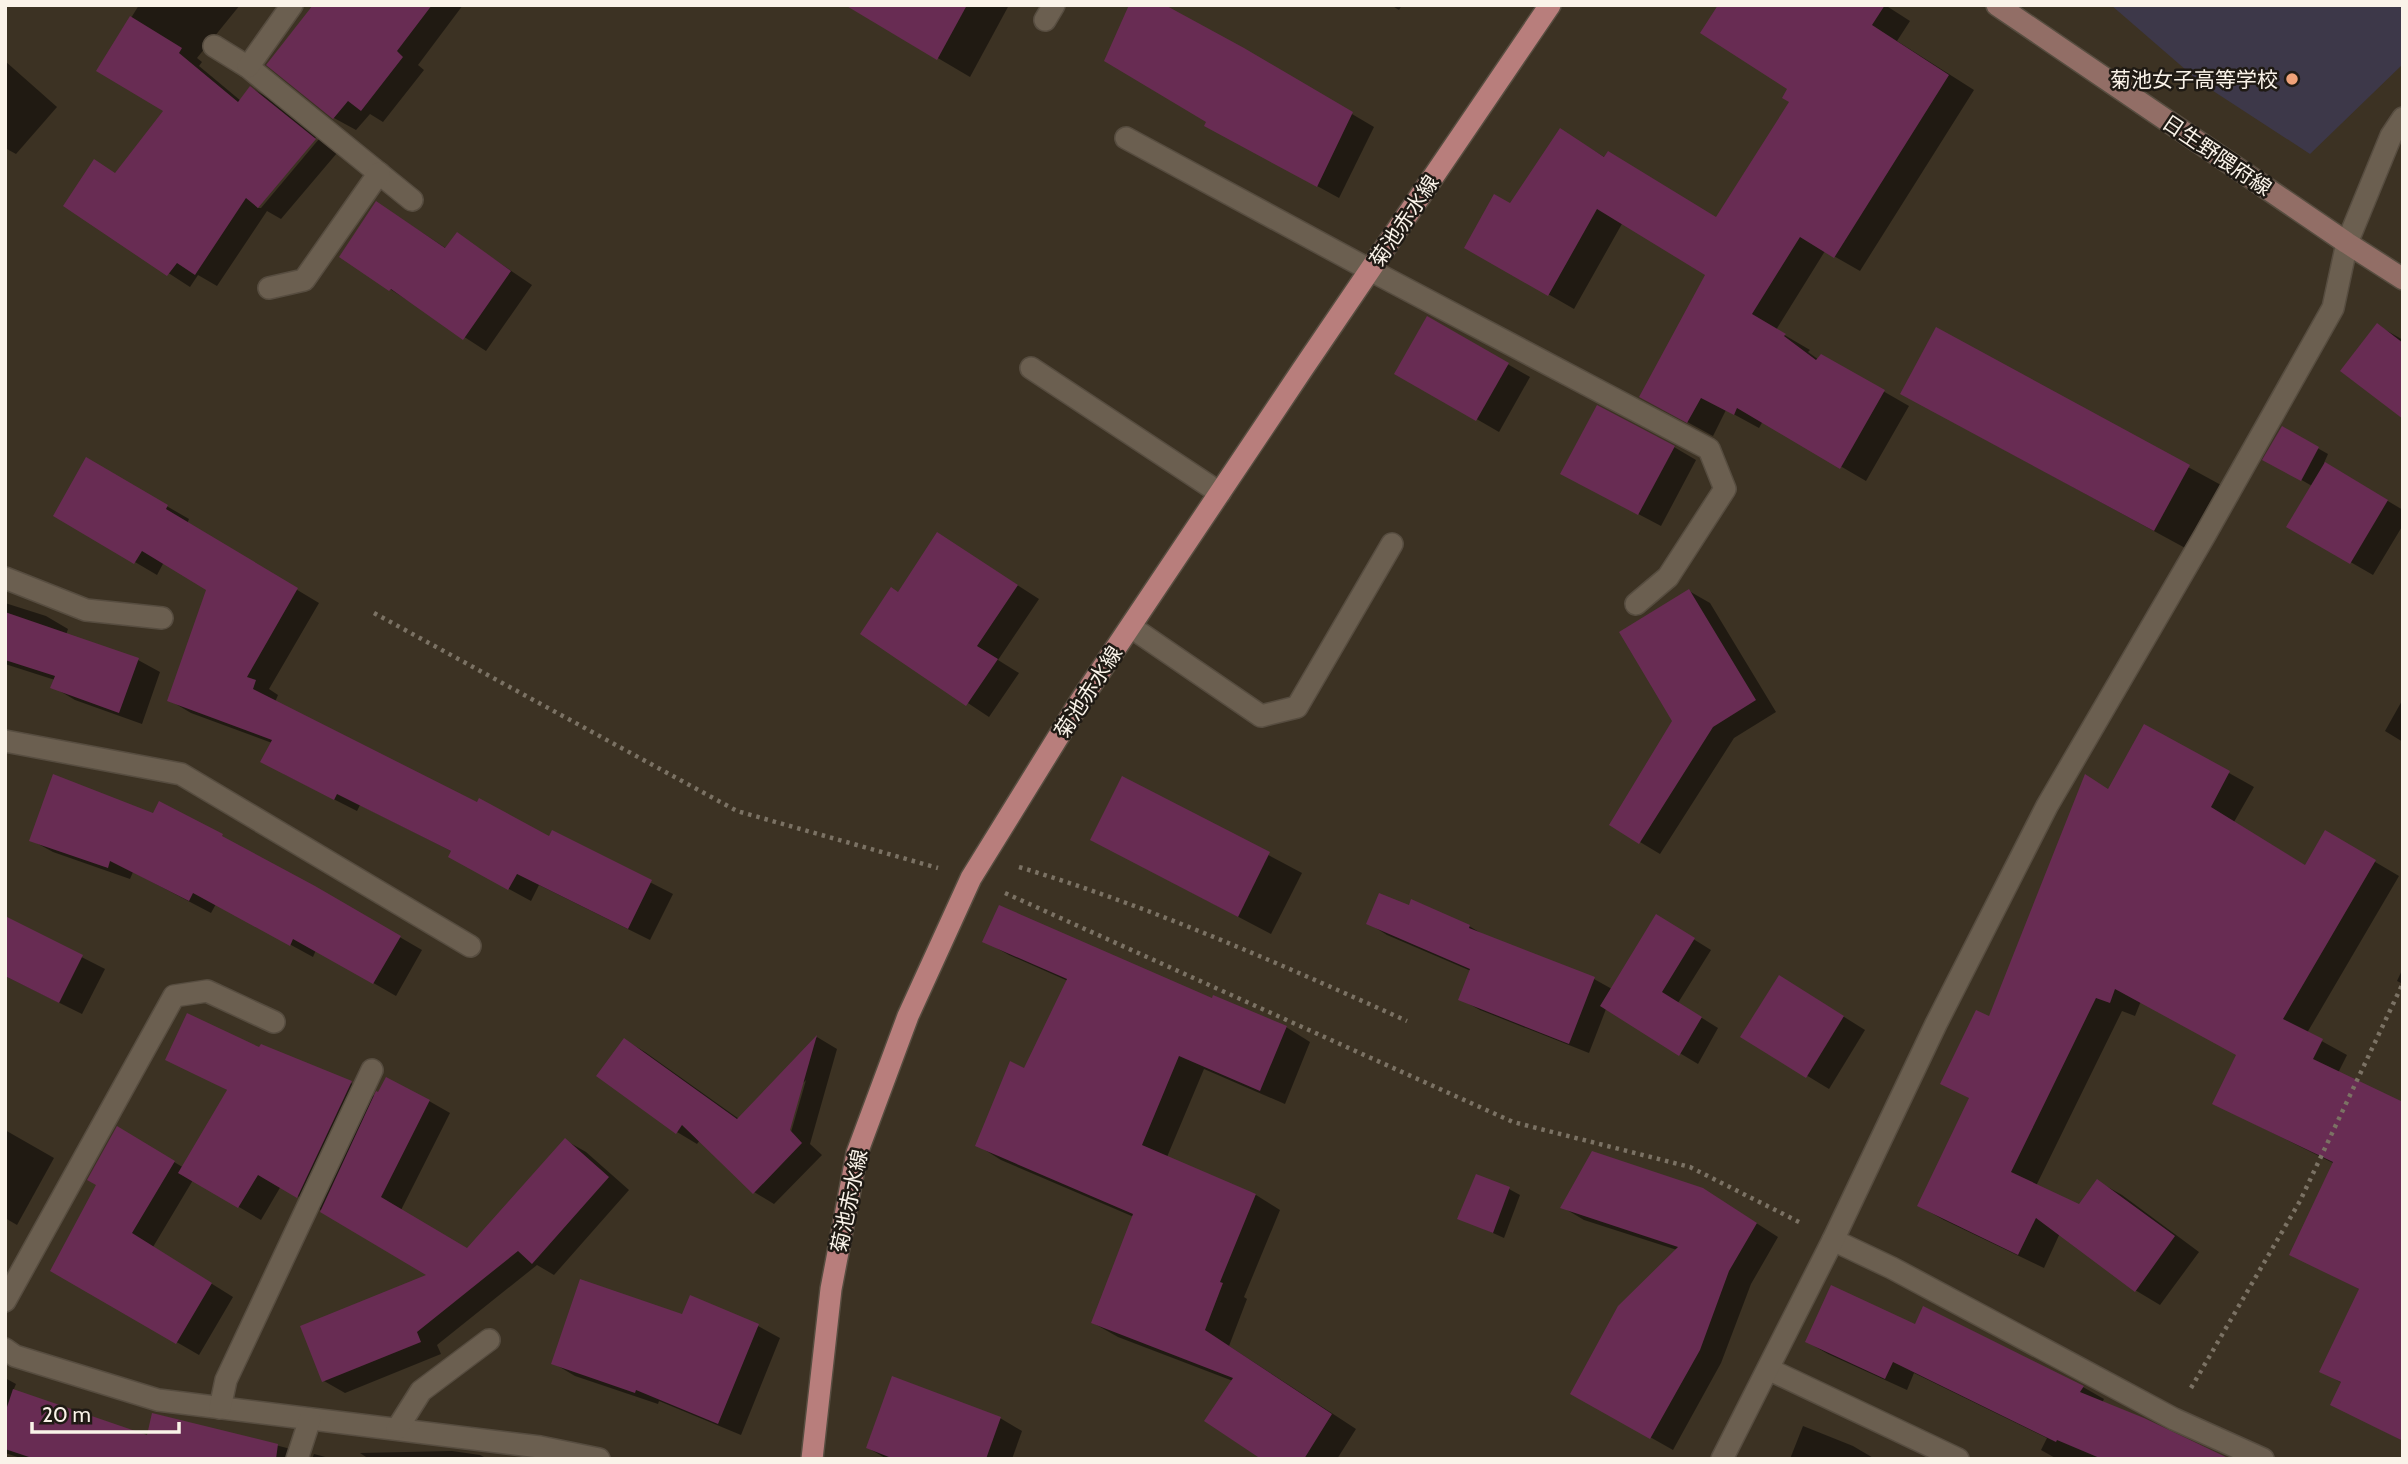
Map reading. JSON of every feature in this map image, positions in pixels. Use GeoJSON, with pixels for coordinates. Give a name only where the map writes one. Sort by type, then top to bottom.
{"type":"FeatureCollection","features":[{"type":"Feature","properties":{"kind":"main road","name":"菊池赤水線"},"geometry":{"type":"LineString","coordinates":[[812,1459],[831,1289],[857,1153],[908,1016],[971,878],[1130,627],[1550,5]]}},
{"type":"Feature","properties":{"kind":"main road","name":"日生野隈府線"},"geometry":{"type":"LineString","coordinates":[[1997,5],[2347,243],[2403,278]]}},
{"type":"Feature","properties":{"kind":"street"},"geometry":{"type":"LineString","coordinates":[[248,67],[292,5]]}},
{"type":"Feature","properties":{"kind":"street"},"geometry":{"type":"LineString","coordinates":[[214,46],[248,67],[412,200]]}},
{"type":"Feature","properties":{"kind":"street"},"geometry":{"type":"LineString","coordinates":[[1723,1459],[1833,1240],[1930,1036],[2047,806],[2206,535],[2333,308],[2347,243],[2391,136],[2403,118]]}},
{"type":"Feature","properties":{"kind":"street"},"geometry":{"type":"LineString","coordinates":[[1126,138],[1709,449],[1725,489],[1668,577],[1636,604]]}},
{"type":"Feature","properties":{"kind":"street"},"geometry":{"type":"LineString","coordinates":[[268,288],[304,280],[379,173]]}},
{"type":"Feature","properties":{"kind":"street"},"geometry":{"type":"LineString","coordinates":[[1031,368],[1220,493]]}},
{"type":"Feature","properties":{"kind":"street"},"geometry":{"type":"LineString","coordinates":[[1130,627],[1261,716],[1297,707],[1392,544]]}},
{"type":"Feature","properties":{"kind":"street"},"geometry":{"type":"LineString","coordinates":[[5,578],[86,610],[162,618]]}},
{"type":"Feature","properties":{"kind":"street"},"geometry":{"type":"LineString","coordinates":[[5,741],[181,774],[470,946]]}},
{"type":"Feature","properties":{"kind":"street"},"geometry":{"type":"LineString","coordinates":[[5,1301],[174,996],[207,991],[274,1021]]}},
{"type":"Feature","properties":{"kind":"street"},"geometry":{"type":"LineString","coordinates":[[220,1408],[226,1380],[372,1070]]}},
{"type":"Feature","properties":{"kind":"street"},"geometry":{"type":"LineString","coordinates":[[1833,1240],[1892,1268],[2174,1419],[2263,1459]]}},
{"type":"Feature","properties":{"kind":"street"},"geometry":{"type":"LineString","coordinates":[[397,1429],[421,1391],[489,1340]]}},
{"type":"Feature","properties":{"kind":"street"},"geometry":{"type":"LineString","coordinates":[[5,1349],[15,1356],[158,1400],[397,1429],[598,1459]]}},
{"type":"Feature","properties":{"kind":"street"},"geometry":{"type":"LineString","coordinates":[[1768,1369],[1958,1459]]}},
{"type":"Feature","properties":{"kind":"street"},"geometry":{"type":"LineString","coordinates":[[297,1459],[310,1419]]}},
{"type":"Feature","properties":{"kind":"path"},"geometry":{"type":"LineString","coordinates":[[374,614],[737,811],[971,878],[1513,1122],[1690,1167],[1833,1240]]}},
{"type":"Feature","properties":{"kind":"path"},"geometry":{"type":"LineString","coordinates":[[984,856],[1075,883],[1235,945],[1408,1021]]}},
{"type":"Feature","properties":{"kind":"path"},"geometry":{"type":"LineString","coordinates":[[2174,1419],[2300,1201],[2403,983]]}},
{"type":"Feature","properties":{"kind":"shaded area","name":"菊池女子高等学校"},"geometry":{"type":"Polygon","coordinates":[[[2111,5],[2403,5],[2403,64],[2310,154],[2201,83],[2111,5]]]}},
{"type":"Feature","properties":{"kind":"building"},"geometry":{"type":"Polygon","coordinates":[[[313,5],[432,5],[397,51],[403,57],[361,111],[348,101],[333,119],[266,65],[313,5]]]}},
{"type":"Feature","properties":{"kind":"building"},"geometry":{"type":"Polygon","coordinates":[[[845,5],[967,5],[937,60],[845,5]]]}},
{"type":"Feature","properties":{"kind":"building"},"geometry":{"type":"Polygon","coordinates":[[[1129,5],[1165,5],[1353,112],[1317,187],[1204,126],[1206,122],[1104,61],[1129,5]]]}},
{"type":"Feature","properties":{"kind":"building"},"geometry":{"type":"Polygon","coordinates":[[[1718,5],[1885,5],[1872,25],[1949,75],[1834,258],[1800,237],[1752,314],[1786,334],[1784,336],[1816,360],[1821,354],[1885,390],[1840,469],[1737,408],[1734,415],[1701,398],[1687,423],[1639,397],[1705,275],[1597,209],[1548,296],[1464,248],[1494,194],[1510,203],[1560,128],[1604,157],[1608,151],[1716,217],[1789,102],[1782,98],[1787,89],[1700,33],[1718,5]]]}},
{"type":"Feature","properties":{"kind":"building"},"geometry":{"type":"Polygon","coordinates":[[[130,16],[182,48],[179,53],[238,102],[250,86],[316,139],[258,208],[246,198],[195,275],[177,263],[167,276],[63,206],[94,159],[115,173],[163,111],[96,71],[130,16]]]}},
{"type":"Feature","properties":{"kind":"building"},"geometry":{"type":"Polygon","coordinates":[[[376,201],[445,248],[457,232],[511,271],[463,340],[391,289],[389,291],[339,257],[376,201]]]}},
{"type":"Feature","properties":{"kind":"building"},"geometry":{"type":"Polygon","coordinates":[[[1427,316],[1509,363],[1476,421],[1394,374],[1427,316]]]}},
{"type":"Feature","properties":{"kind":"building"},"geometry":{"type":"Polygon","coordinates":[[[2377,323],[2403,343],[2403,419],[2340,371],[2377,323]]]}},
{"type":"Feature","properties":{"kind":"building"},"geometry":{"type":"Polygon","coordinates":[[[1936,327],[2190,465],[2154,531],[1900,394],[1936,327]]]}},
{"type":"Feature","properties":{"kind":"building"},"geometry":{"type":"Polygon","coordinates":[[[1597,405],[1675,446],[1638,515],[1560,474],[1597,405]]]}},
{"type":"Feature","properties":{"kind":"building"},"geometry":{"type":"Polygon","coordinates":[[[2282,426],[2319,447],[2301,481],[2262,460],[2282,426]]]}},
{"type":"Feature","properties":{"kind":"building"},"geometry":{"type":"Polygon","coordinates":[[[86,457],[168,505],[166,509],[298,588],[247,677],[256,680],[253,689],[477,802],[479,798],[549,836],[552,830],[652,880],[628,929],[517,874],[508,890],[448,857],[451,851],[337,794],[334,800],[260,762],[272,740],[167,701],[206,590],[142,551],[134,564],[53,516],[86,457]]]}},
{"type":"Feature","properties":{"kind":"building"},"geometry":{"type":"Polygon","coordinates":[[[2325,462],[2388,500],[2350,564],[2286,527],[2325,462]]]}},
{"type":"Feature","properties":{"kind":"building"},"geometry":{"type":"Polygon","coordinates":[[[937,532],[1018,585],[977,646],[998,659],[966,706],[860,634],[891,587],[898,592],[937,532]]]}},
{"type":"Feature","properties":{"kind":"building"},"geometry":{"type":"Polygon","coordinates":[[[1689,589],[1756,700],[1713,727],[1639,844],[1609,825],[1672,721],[1619,632],[1689,589]]]}},
{"type":"Feature","properties":{"kind":"building"},"geometry":{"type":"Polygon","coordinates":[[[5,612],[139,658],[119,713],[50,688],[55,676],[5,660],[5,612]]]}},
{"type":"Feature","properties":{"kind":"building"},"geometry":{"type":"Polygon","coordinates":[[[2144,724],[2230,771],[2211,807],[2305,865],[2325,830],[2376,860],[2283,1019],[2323,1039],[2313,1059],[2403,1102],[2403,1441],[2330,1405],[2341,1382],[2319,1372],[2359,1289],[2289,1255],[2333,1162],[2212,1104],[2236,1055],[2115,989],[2110,1003],[2096,998],[2011,1172],[2079,1204],[2097,1179],[2175,1236],[2135,1292],[2036,1218],[2018,1255],[1917,1206],[1969,1098],[1940,1084],[1976,1010],[1989,1016],[2085,774],[2108,789],[2144,724]]]}},
{"type":"Feature","properties":{"kind":"building"},"geometry":{"type":"Polygon","coordinates":[[[53,774],[153,813],[159,801],[223,834],[222,836],[401,936],[373,984],[293,939],[290,946],[193,893],[189,901],[110,861],[108,868],[29,841],[53,774]]]}},
{"type":"Feature","properties":{"kind":"building"},"geometry":{"type":"Polygon","coordinates":[[[1122,776],[1270,852],[1238,917],[1090,840],[1122,776]]]}},
{"type":"Feature","properties":{"kind":"building"},"geometry":{"type":"Polygon","coordinates":[[[1379,893],[1409,905],[1411,899],[1470,925],[1469,928],[1595,977],[1569,1044],[1458,1000],[1470,969],[1366,924],[1379,893]]]}},
{"type":"Feature","properties":{"kind":"building"},"geometry":{"type":"Polygon","coordinates":[[[999,905],[1212,998],[1213,995],[1287,1026],[1260,1091],[1179,1056],[1142,1145],[1256,1194],[1220,1282],[1223,1283],[1205,1330],[1332,1414],[1304,1459],[1261,1459],[1204,1421],[1233,1378],[1091,1323],[1133,1214],[975,1146],[1010,1061],[1024,1068],[1067,979],[982,942],[999,905]]]}},
{"type":"Feature","properties":{"kind":"building"},"geometry":{"type":"Polygon","coordinates":[[[1656,914],[1695,938],[1662,992],[1702,1017],[1679,1056],[1600,1006],[1656,914]]]}},
{"type":"Feature","properties":{"kind":"building"},"geometry":{"type":"Polygon","coordinates":[[[5,916],[83,955],[59,1003],[5,976],[5,916]]]}},
{"type":"Feature","properties":{"kind":"building"},"geometry":{"type":"Polygon","coordinates":[[[1779,975],[1844,1016],[1806,1078],[1740,1037],[1779,975]]]}},
{"type":"Feature","properties":{"kind":"building"},"geometry":{"type":"Polygon","coordinates":[[[187,1013],[259,1047],[261,1044],[352,1081],[297,1198],[258,1175],[238,1208],[178,1173],[227,1090],[165,1060],[187,1013]]]}},
{"type":"Feature","properties":{"kind":"building"},"geometry":{"type":"Polygon","coordinates":[[[817,1035],[790,1130],[802,1143],[753,1194],[682,1125],[676,1134],[596,1076],[624,1038],[737,1119],[817,1035]]]}},
{"type":"Feature","properties":{"kind":"building"},"geometry":{"type":"Polygon","coordinates":[[[386,1077],[430,1100],[381,1197],[467,1248],[565,1138],[609,1177],[532,1264],[518,1251],[417,1332],[421,1342],[322,1382],[300,1326],[426,1275],[320,1212],[376,1091],[378,1092],[386,1077]]]}},
{"type":"Feature","properties":{"kind":"building"},"geometry":{"type":"Polygon","coordinates":[[[117,1126],[175,1161],[132,1233],[212,1283],[176,1344],[50,1271],[96,1185],[87,1180],[117,1126]]]}},
{"type":"Feature","properties":{"kind":"building"},"geometry":{"type":"Polygon","coordinates":[[[1592,1151],[1703,1188],[1757,1223],[1729,1271],[1700,1350],[1650,1439],[1570,1394],[1618,1306],[1678,1247],[1560,1208],[1592,1151]]]}},
{"type":"Feature","properties":{"kind":"building"},"geometry":{"type":"Polygon","coordinates":[[[1476,1174],[1510,1187],[1493,1233],[1457,1219],[1476,1174]]]}},
{"type":"Feature","properties":{"kind":"building"},"geometry":{"type":"Polygon","coordinates":[[[580,1279],[682,1314],[690,1295],[759,1324],[718,1424],[636,1390],[635,1393],[551,1364],[580,1279]]]}},
{"type":"Feature","properties":{"kind":"building"},"geometry":{"type":"Polygon","coordinates":[[[1831,1285],[1915,1324],[1923,1306],[2084,1386],[2080,1392],[2144,1418],[2230,1459],[2102,1459],[2057,1440],[2056,1442],[1893,1362],[1885,1379],[1805,1342],[1831,1285]]]}},
{"type":"Feature","properties":{"kind":"building"},"geometry":{"type":"Polygon","coordinates":[[[892,1376],[1001,1417],[986,1459],[894,1459],[866,1448],[892,1376]]]}},
{"type":"Feature","properties":{"kind":"building"},"geometry":{"type":"Polygon","coordinates":[[[13,1389],[147,1435],[152,1413],[278,1444],[276,1459],[35,1459],[5,1449],[5,1413],[13,1389]]]}},
{"type":"Feature","properties":{"kind":"place","name":"菊池女子高等学校"},"geometry":{"type":"Point","coordinates":[2292,79]}}]}
